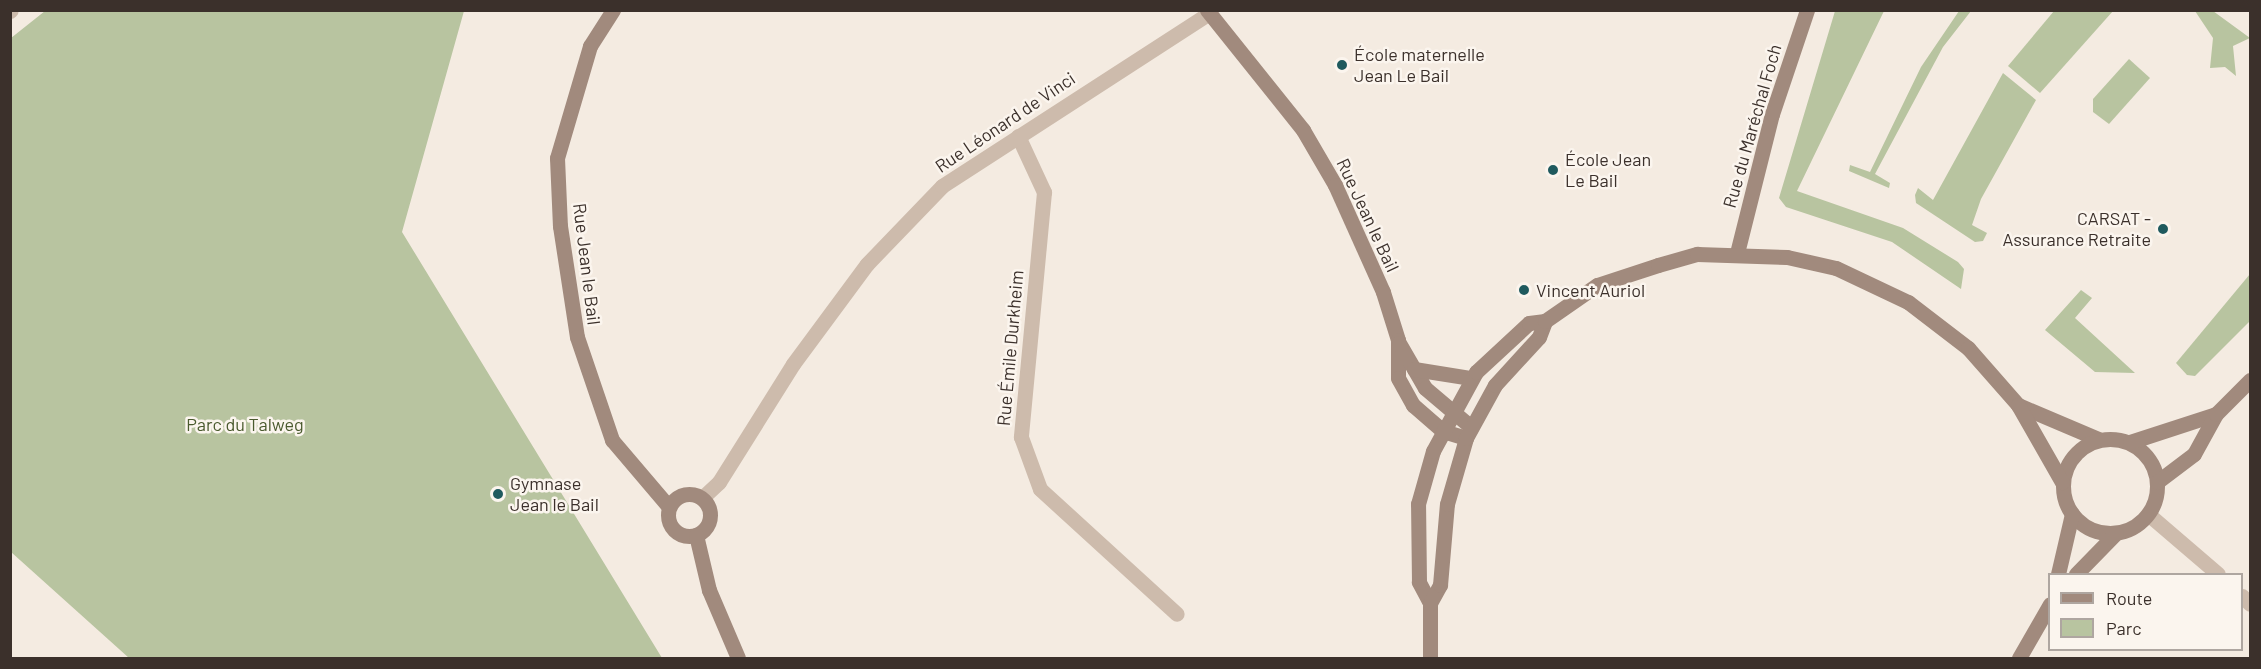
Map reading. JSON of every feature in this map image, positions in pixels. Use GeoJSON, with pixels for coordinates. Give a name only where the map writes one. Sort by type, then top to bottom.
{"type":"FeatureCollection","features":[{"type":"Feature","properties":{"kind":"street","name":"Rue Jean le Bail"},"geometry":{"type":"LineString","coordinates":[[614,10],[590,46],[558,158],[560,226],[577,337],[612,440],[669,507]]}},
{"type":"Feature","properties":{"kind":"street","name":"Rue du Maréchal Foch"},"geometry":{"type":"LineString","coordinates":[[1737,253],[1772,114],[1807,10]]}},
{"type":"Feature","properties":{"kind":"street","name":"Rue Jean le Bail"},"geometry":{"type":"LineString","coordinates":[[1208,12],[1303,130],[1330,176],[1365,249],[1398,340],[1398,378],[1413,405],[1443,431],[1468,433]]}},
{"type":"Feature","properties":{"kind":"street","name":"Rue Léonard de Vinci"},"geometry":{"type":"LineString","coordinates":[[702,498],[719,482],[793,364],[867,264],[942,186],[1208,12]]}},
{"type":"Feature","properties":{"kind":"street","name":"Rue Émile Durkheim"},"geometry":{"type":"LineString","coordinates":[[1018,136],[1044,192],[1021,437],[1040,489],[1177,614]]}},
{"type":"Feature","properties":{"kind":"street"},"geometry":{"type":"LineString","coordinates":[[1430,658],[1430,603],[1419,582],[1418,504],[1450,414],[1471,378],[1528,323],[1545,321],[1597,285],[1697,255],[1737,253],[1836,268],[1908,302],[1968,348],[2018,405],[2062,482],[2072,514],[2058,573]]}},
{"type":"Feature","properties":{"kind":"street"},"geometry":{"type":"LineString","coordinates":[[1430,603],[1440,585],[1447,504],[1468,433],[1495,385],[1539,336],[1545,321]]}},
{"type":"Feature","properties":{"kind":"street"},"geometry":{"type":"LineString","coordinates":[[1398,340],[1414,369],[1468,433]]}},
{"type":"Feature","properties":{"kind":"street"},"geometry":{"type":"LineString","coordinates":[[1414,369],[1471,378]]}},
{"type":"Feature","properties":{"kind":"street"},"geometry":{"type":"LineString","coordinates":[[2157,482],[2194,454],[2216,414],[2250,380]]}},
{"type":"Feature","properties":{"kind":"street"},"geometry":{"type":"LineString","coordinates":[[2018,405],[2098,439],[2130,442],[2216,414]]}},
{"type":"Feature","properties":{"kind":"street"},"geometry":{"type":"LineString","coordinates":[[2062,482],[2073,455],[2098,439]]}},
{"type":"Feature","properties":{"kind":"street"},"geometry":{"type":"LineString","coordinates":[[2077,573],[2116,533],[2148,514],[2157,482],[2149,459],[2130,442]]}},
{"type":"Feature","properties":{"kind":"street"},"geometry":{"type":"LineString","coordinates":[[684,494],[702,498],[710,519],[696,536],[673,529],[669,507],[684,494]]}},
{"type":"Feature","properties":{"kind":"street"},"geometry":{"type":"LineString","coordinates":[[2072,514],[2091,529],[2116,533]]}},
{"type":"Feature","properties":{"kind":"street"},"geometry":{"type":"LineString","coordinates":[[2148,514],[2217,573]]}},
{"type":"Feature","properties":{"kind":"street"},"geometry":{"type":"LineString","coordinates":[[696,536],[709,591],[738,658]]}},
{"type":"Feature","properties":{"kind":"street"},"geometry":{"type":"LineString","coordinates":[[2019,658],[2048,605]]}},
{"type":"Feature","properties":{"kind":"green space","name":"Parc du Talweg"},"geometry":{"type":"Polygon","coordinates":[[[45,11],[464,11],[402,232],[662,658],[129,658],[11,552],[11,38],[45,11]]]}},
{"type":"Feature","properties":{"kind":"green space"},"geometry":{"type":"Polygon","coordinates":[[[1835,11],[1884,11],[1797,191],[1903,228],[1958,262],[1964,269],[1961,289],[1892,242],[1786,207],[1779,198],[1835,11]]]}},
{"type":"Feature","properties":{"kind":"green space"},"geometry":{"type":"Polygon","coordinates":[[[1959,11],[1971,11],[1943,47],[1875,174],[1890,183],[1889,188],[1849,171],[1850,165],[1870,172],[1921,67],[1959,11]]]}},
{"type":"Feature","properties":{"kind":"green space"},"geometry":{"type":"Polygon","coordinates":[[[2054,11],[2113,11],[2040,93],[2008,66],[2054,11]]]}},
{"type":"Feature","properties":{"kind":"green space"},"geometry":{"type":"Polygon","coordinates":[[[2195,11],[2213,11],[2250,38],[2233,46],[2236,76],[2225,67],[2210,68],[2213,38],[2195,11]]]}},
{"type":"Feature","properties":{"kind":"green space"},"geometry":{"type":"Polygon","coordinates":[[[2129,59],[2150,78],[2109,124],[2093,112],[2093,99],[2129,59]]]}},
{"type":"Feature","properties":{"kind":"green space"},"geometry":{"type":"Polygon","coordinates":[[[2003,73],[2036,100],[1981,199],[1972,225],[1987,233],[1983,241],[1975,242],[1916,203],[1915,195],[1918,188],[1933,200],[2003,73]]]}},
{"type":"Feature","properties":{"kind":"green space"},"geometry":{"type":"Polygon","coordinates":[[[2250,274],[2250,321],[2195,376],[2187,375],[2176,363],[2250,274]]]}},
{"type":"Feature","properties":{"kind":"green space"},"geometry":{"type":"Polygon","coordinates":[[[2081,290],[2092,298],[2075,318],[2135,373],[2095,372],[2045,330],[2081,290]]]}},
{"type":"Feature","properties":{"kind":"place","name":"École maternelle Jean Le Bail"},"geometry":{"type":"Point","coordinates":[1342,65]}},
{"type":"Feature","properties":{"kind":"place","name":"École Jean Le Bail"},"geometry":{"type":"Point","coordinates":[1553,170]}},
{"type":"Feature","properties":{"kind":"place","name":"CARSAT - Assurance Retraite"},"geometry":{"type":"Point","coordinates":[2163,229]}},
{"type":"Feature","properties":{"kind":"place","name":"Vincent Auriol"},"geometry":{"type":"Point","coordinates":[1524,290]}},
{"type":"Feature","properties":{"kind":"place","name":"Gymnase Jean le Bail"},"geometry":{"type":"Point","coordinates":[498,494]}}]}
